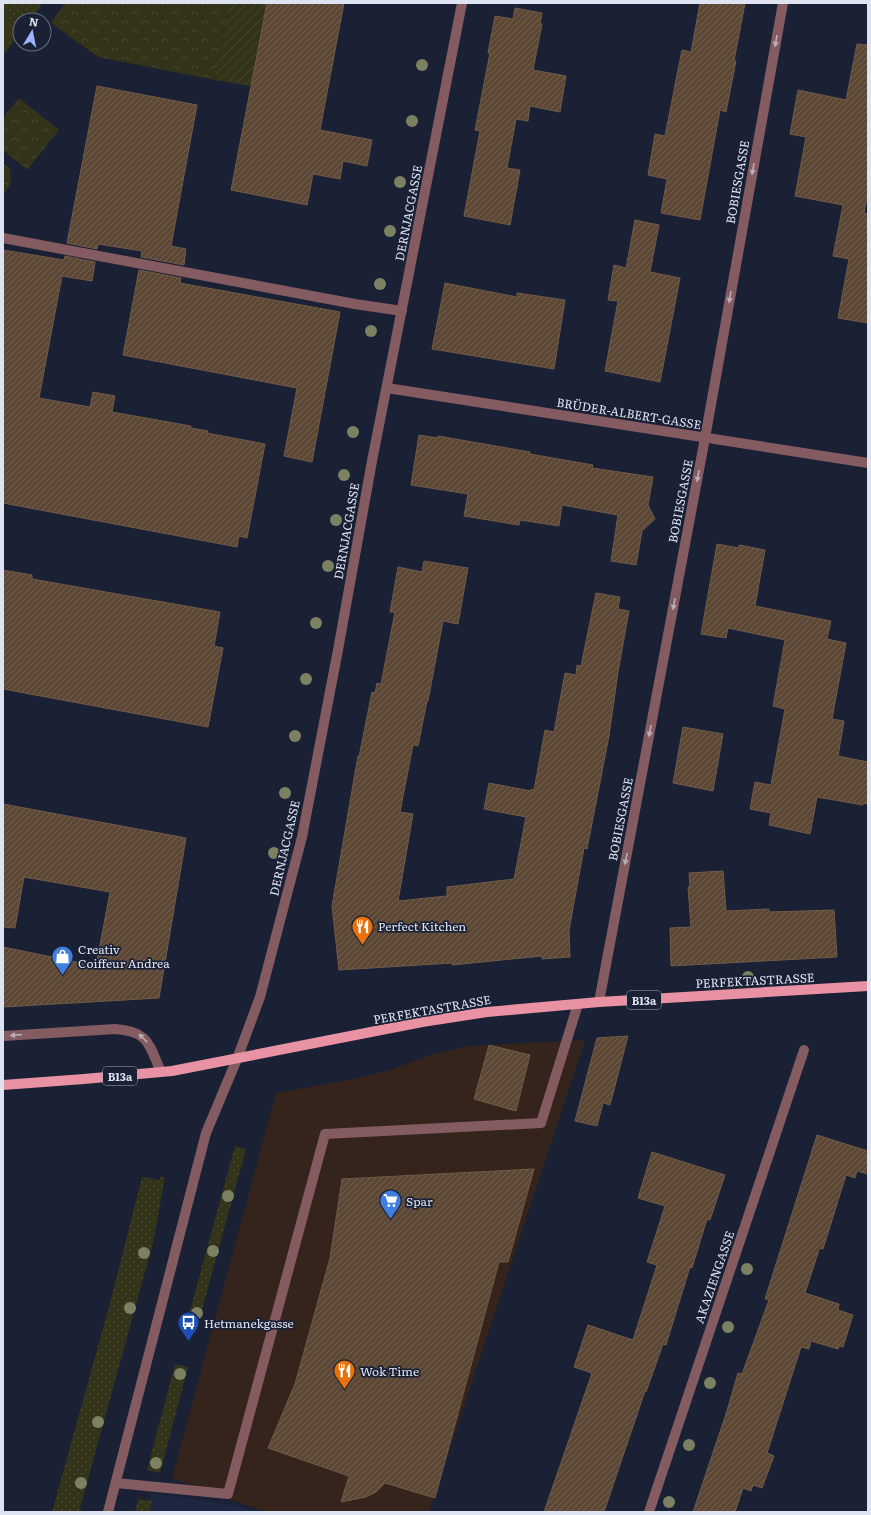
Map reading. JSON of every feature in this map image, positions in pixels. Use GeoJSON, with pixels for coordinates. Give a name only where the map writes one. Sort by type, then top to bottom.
{"type":"FeatureCollection","features":[{"type":"Feature","properties":{"kind":"main road","name":"PERFEKTASTRASSE"},"geometry":{"type":"LineString","coordinates":[[3,1084],[161,1072],[237,1059],[422,1022],[487,1012],[599,1002],[868,986]]}},
{"type":"Feature","properties":{"kind":"street","name":"DERNJACGASSE"},"geometry":{"type":"LineString","coordinates":[[237,1059],[260,997],[302,837],[372,461],[462,3]]}},
{"type":"Feature","properties":{"kind":"street","name":"BOBIESGASSE"},"geometry":{"type":"LineString","coordinates":[[599,1002],[705,438],[783,3]]}},
{"type":"Feature","properties":{"kind":"street"},"geometry":{"type":"LineString","coordinates":[[3,238],[355,304],[402,311]]}},
{"type":"Feature","properties":{"kind":"street","name":"BRÜDER-ALBERT-GASSE"},"geometry":{"type":"LineString","coordinates":[[387,388],[868,463]]}},
{"type":"Feature","properties":{"kind":"street"},"geometry":{"type":"LineString","coordinates":[[116,1483],[228,1494],[325,1134],[541,1123],[578,1004]]}},
{"type":"Feature","properties":{"kind":"street"},"geometry":{"type":"LineString","coordinates":[[3,1036],[115,1029],[128,1030],[138,1033],[146,1039],[161,1072]]}},
{"type":"Feature","properties":{"kind":"street","name":"AKAZIENGASSE"},"geometry":{"type":"LineString","coordinates":[[649,1512],[804,1050]]}},
{"type":"Feature","properties":{"kind":"street"},"geometry":{"type":"LineString","coordinates":[[108,1512],[206,1133],[237,1059]]}},
{"type":"Feature","properties":{"kind":"shaded area"},"geometry":{"type":"Polygon","coordinates":[[[585,1040],[429,1512],[266,1512],[172,1478],[276,1093],[354,1079],[390,1070],[433,1054],[469,1046],[585,1040]]]}},
{"type":"Feature","properties":{"kind":"shaded area"},"geometry":{"type":"Polygon","coordinates":[[[151,1493],[237,1505],[259,1512],[147,1512],[151,1493]]]}},
{"type":"Feature","properties":{"kind":"green space"},"geometry":{"type":"Polygon","coordinates":[[[3,3],[43,3],[37,12],[12,12],[12,44],[3,55],[3,3]]]}},
{"type":"Feature","properties":{"kind":"green space"},"geometry":{"type":"Polygon","coordinates":[[[65,3],[229,3],[215,80],[98,57],[52,24],[65,3]]]}},
{"type":"Feature","properties":{"kind":"green space"},"geometry":{"type":"Polygon","coordinates":[[[229,3],[267,3],[251,86],[215,80],[229,3]]]}},
{"type":"Feature","properties":{"kind":"green space"},"geometry":{"type":"Polygon","coordinates":[[[19,98],[59,130],[27,170],[3,150],[3,118],[19,98]]]}},
{"type":"Feature","properties":{"kind":"green space"},"geometry":{"type":"Polygon","coordinates":[[[3,163],[10,169],[11,184],[3,195],[3,163]]]}},
{"type":"Feature","properties":{"kind":"green space"},"geometry":{"type":"Polygon","coordinates":[[[235,1146],[246,1149],[199,1321],[188,1318],[235,1146]]]}},
{"type":"Feature","properties":{"kind":"green space"},"geometry":{"type":"Polygon","coordinates":[[[160,1176],[165,1178],[153,1243],[79,1512],[52,1512],[110,1303],[142,1177],[160,1180],[160,1176]]]}},
{"type":"Feature","properties":{"kind":"green space"},"geometry":{"type":"Polygon","coordinates":[[[175,1364],[188,1367],[160,1473],[147,1470],[175,1364]]]}},
{"type":"Feature","properties":{"kind":"green space"},"geometry":{"type":"Polygon","coordinates":[[[138,1499],[152,1501],[149,1512],[135,1512],[138,1499]]]}},
{"type":"Feature","properties":{"kind":"building"},"geometry":{"type":"Polygon","coordinates":[[[267,3],[344,3],[320,130],[372,140],[367,166],[343,161],[340,179],[313,174],[307,205],[231,190],[267,3]]]}},
{"type":"Feature","properties":{"kind":"building"},"geometry":{"type":"Polygon","coordinates":[[[700,3],[745,3],[726,112],[720,110],[700,220],[661,213],[667,179],[648,175],[655,134],[665,136],[682,50],[691,52],[700,3]]]}},
{"type":"Feature","properties":{"kind":"building"},"geometry":{"type":"Polygon","coordinates":[[[515,8],[542,13],[540,24],[542,24],[533,70],[566,76],[560,112],[530,106],[528,121],[516,119],[507,168],[520,170],[510,225],[464,216],[480,131],[475,130],[490,53],[488,53],[495,16],[513,19],[515,8]]]}},
{"type":"Feature","properties":{"kind":"building"},"geometry":{"type":"Polygon","coordinates":[[[857,44],[868,45],[868,193],[864,213],[868,214],[868,323],[838,318],[849,259],[833,256],[843,205],[795,196],[806,137],[790,134],[798,90],[846,100],[857,44]]]}},
{"type":"Feature","properties":{"kind":"building"},"geometry":{"type":"Polygon","coordinates":[[[97,86],[197,105],[171,246],[186,249],[184,265],[141,257],[142,251],[98,244],[97,249],[67,243],[97,86]]]}},
{"type":"Feature","properties":{"kind":"building"},"geometry":{"type":"Polygon","coordinates":[[[635,220],[659,225],[650,272],[680,278],[660,382],[605,371],[618,301],[608,300],[614,265],[626,268],[635,220]]]}},
{"type":"Feature","properties":{"kind":"building"},"geometry":{"type":"Polygon","coordinates":[[[3,250],[64,260],[65,256],[95,262],[92,281],[62,276],[39,398],[90,407],[93,392],[115,396],[112,412],[191,426],[191,428],[208,431],[207,433],[265,444],[247,538],[239,536],[237,547],[3,503],[3,250]]]}},
{"type":"Feature","properties":{"kind":"building"},"geometry":{"type":"Polygon","coordinates":[[[139,270],[181,278],[180,283],[340,312],[312,462],[284,456],[297,388],[123,355],[139,270]]]}},
{"type":"Feature","properties":{"kind":"building"},"geometry":{"type":"Polygon","coordinates":[[[445,283],[517,297],[517,293],[565,300],[554,369],[432,349],[445,283]]]}},
{"type":"Feature","properties":{"kind":"building"},"geometry":{"type":"Polygon","coordinates":[[[419,435],[438,438],[438,436],[530,452],[530,454],[593,465],[592,468],[653,477],[648,505],[655,519],[642,531],[636,565],[611,561],[618,515],[562,505],[559,526],[520,520],[519,525],[464,516],[468,494],[411,485],[419,435]]]}},
{"type":"Feature","properties":{"kind":"building"},"geometry":{"type":"Polygon","coordinates":[[[717,544],[739,548],[739,545],[765,550],[755,606],[831,621],[827,639],[846,643],[832,719],[844,721],[838,756],[868,762],[868,804],[863,803],[863,805],[817,797],[810,834],[769,825],[771,813],[750,809],[755,782],[771,785],[785,709],[773,706],[785,640],[728,628],[726,638],[701,634],[717,544]]]}},
{"type":"Feature","properties":{"kind":"building"},"geometry":{"type":"Polygon","coordinates":[[[424,561],[468,568],[458,624],[443,621],[418,746],[413,745],[400,812],[413,814],[398,901],[447,896],[447,887],[514,879],[526,817],[484,809],[489,783],[531,791],[531,789],[534,790],[545,730],[554,732],[565,673],[576,675],[577,665],[581,666],[596,593],[620,597],[618,609],[629,611],[618,672],[609,736],[587,849],[584,848],[569,930],[570,957],[542,959],[542,956],[452,965],[452,963],[339,970],[332,906],[358,756],[359,757],[372,692],[375,693],[377,683],[381,684],[395,612],[390,612],[398,567],[422,572],[424,561]]]}},
{"type":"Feature","properties":{"kind":"building"},"geometry":{"type":"Polygon","coordinates":[[[3,570],[32,575],[32,579],[220,612],[214,646],[223,648],[208,727],[3,689],[3,570]]]}},
{"type":"Feature","properties":{"kind":"building"},"geometry":{"type":"Polygon","coordinates":[[[683,727],[723,734],[713,791],[673,783],[683,727]]]}},
{"type":"Feature","properties":{"kind":"building"},"geometry":{"type":"Polygon","coordinates":[[[3,804],[186,838],[159,998],[3,1007],[3,947],[96,966],[110,892],[24,877],[15,928],[3,927],[3,804]]]}},
{"type":"Feature","properties":{"kind":"building"},"geometry":{"type":"Polygon","coordinates":[[[723,871],[726,911],[769,909],[769,912],[834,910],[837,957],[671,966],[670,928],[691,927],[688,887],[690,887],[689,873],[723,871]]]}},
{"type":"Feature","properties":{"kind":"building"},"geometry":{"type":"Polygon","coordinates":[[[628,1036],[610,1105],[603,1103],[597,1126],[575,1121],[597,1038],[628,1036]]]}},
{"type":"Feature","properties":{"kind":"building"},"geometry":{"type":"Polygon","coordinates":[[[489,1045],[530,1055],[516,1111],[474,1099],[489,1045]]]}},
{"type":"Feature","properties":{"kind":"building"},"geometry":{"type":"Polygon","coordinates":[[[817,1135],[868,1151],[868,1174],[857,1171],[855,1178],[846,1175],[823,1249],[820,1248],[819,1250],[805,1293],[839,1304],[838,1310],[853,1315],[843,1347],[839,1346],[838,1349],[811,1341],[809,1349],[801,1347],[767,1453],[774,1456],[762,1488],[753,1485],[751,1491],[743,1488],[735,1512],[693,1512],[726,1414],[738,1373],[742,1374],[769,1300],[765,1299],[817,1135]]]}},
{"type":"Feature","properties":{"kind":"building"},"geometry":{"type":"Polygon","coordinates":[[[652,1152],[725,1175],[710,1220],[707,1219],[692,1268],[690,1267],[666,1345],[663,1344],[646,1392],[645,1391],[604,1512],[544,1512],[592,1373],[574,1367],[588,1325],[633,1340],[657,1265],[647,1262],[665,1206],[638,1198],[652,1152]]]}},
{"type":"Feature","properties":{"kind":"building"},"geometry":{"type":"Polygon","coordinates":[[[534,1169],[508,1262],[499,1262],[435,1498],[385,1483],[376,1492],[366,1497],[341,1502],[349,1476],[268,1448],[295,1384],[330,1258],[342,1179],[534,1169]]]}},
{"type":"Feature","properties":{"kind":"place","name":"Perfect Kitchen"},"geometry":{"type":"Point","coordinates":[362,946]}},
{"type":"Feature","properties":{"kind":"place","name":"Creativ Coiffeur Andrea"},"geometry":{"type":"Point","coordinates":[63,976]}},
{"type":"Feature","properties":{"kind":"place","name":"Spar"},"geometry":{"type":"Point","coordinates":[390,1220]}},
{"type":"Feature","properties":{"kind":"place","name":"Hetmanekgasse"},"geometry":{"type":"Point","coordinates":[189,1342]}},
{"type":"Feature","properties":{"kind":"place","name":"Wok Time"},"geometry":{"type":"Point","coordinates":[344,1390]}}]}
